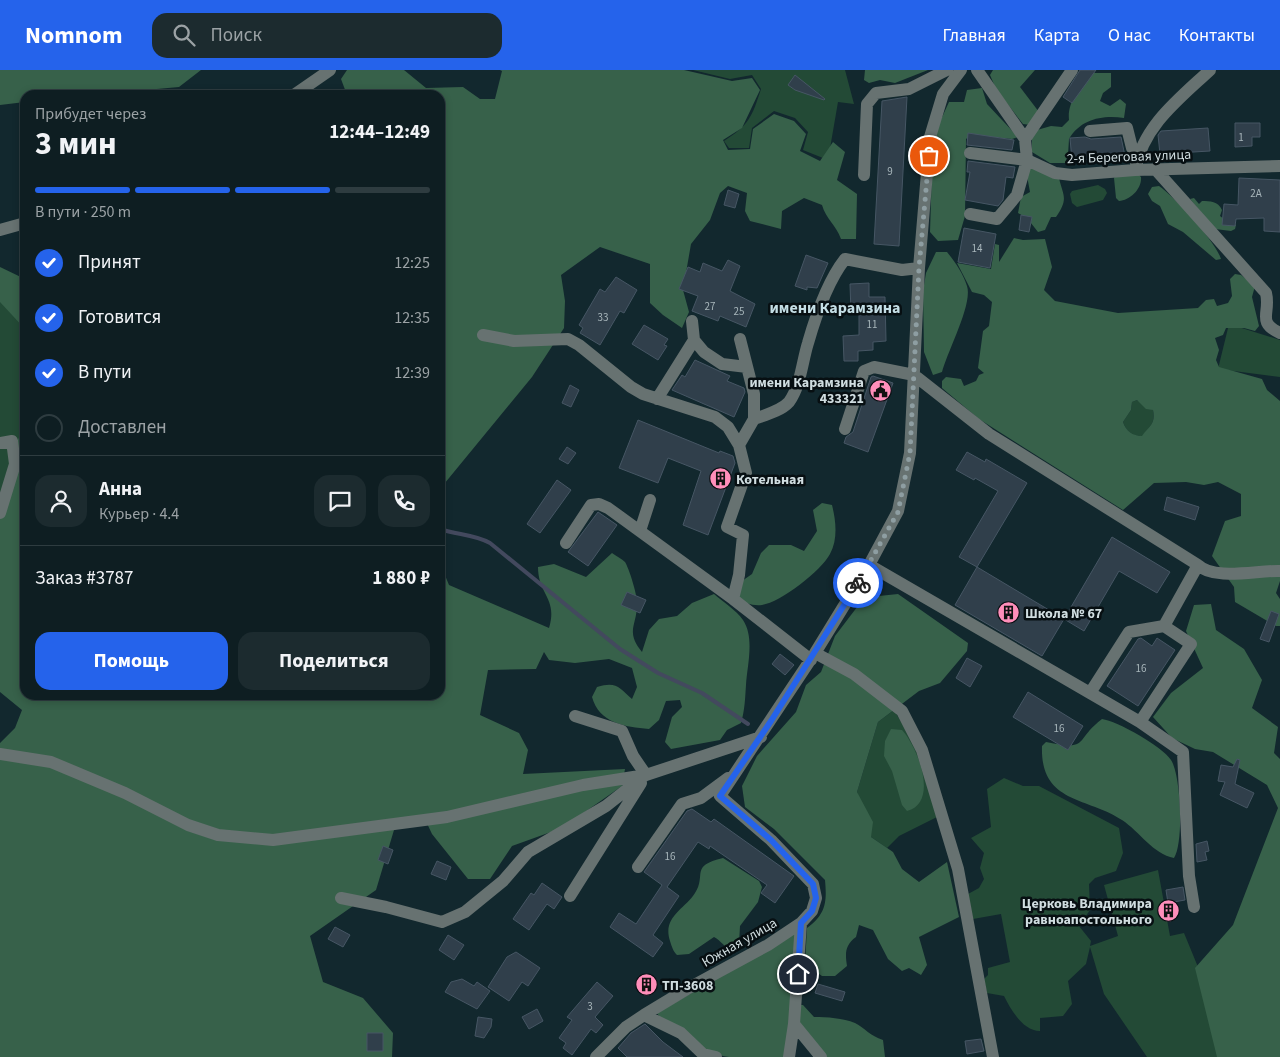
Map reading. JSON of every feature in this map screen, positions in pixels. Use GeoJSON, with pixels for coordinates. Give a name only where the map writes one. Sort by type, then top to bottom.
{"type":"FeatureCollection","features":[{"type":"Feature","properties":{"kind":"street"},"geometry":{"type":"LineString","coordinates":[[301,90],[330,70]]}},
{"type":"Feature","properties":{"kind":"street"},"geometry":{"type":"LineString","coordinates":[[864,175],[867,104],[876,93],[910,89],[947,70]]}},
{"type":"Feature","properties":{"kind":"street"},"geometry":{"type":"LineString","coordinates":[[789,1057],[794,1024],[801,923],[812,911],[816,898],[813,884],[771,840],[720,796],[761,737],[813,656],[869,565],[898,512],[910,453],[919,268],[930,137],[943,94],[961,70]]}},
{"type":"Feature","properties":{"kind":"street"},"geometry":{"type":"LineString","coordinates":[[970,214],[997,219],[1017,195],[1027,160],[1025,139],[977,70]]}},
{"type":"Feature","properties":{"kind":"street"},"geometry":{"type":"LineString","coordinates":[[1025,139],[1072,70]]}},
{"type":"Feature","properties":{"kind":"street"},"geometry":{"type":"LineString","coordinates":[[1135,170],[1138,155],[1158,118],[1210,70]]}},
{"type":"Feature","properties":{"kind":"street"},"geometry":{"type":"LineString","coordinates":[[1090,131],[1127,128],[1132,148],[1138,155]]}},
{"type":"Feature","properties":{"kind":"street","name":"2-я Береговая улица"},"geometry":{"type":"LineString","coordinates":[[970,153],[1027,160],[1055,173],[1072,175],[1135,170],[1280,166]]}},
{"type":"Feature","properties":{"kind":"street"},"geometry":{"type":"LineString","coordinates":[[1156,170],[1280,307]]}},
{"type":"Feature","properties":{"kind":"street"},"geometry":{"type":"LineString","coordinates":[[0,230],[20,224]]}},
{"type":"Feature","properties":{"kind":"street"},"geometry":{"type":"LineString","coordinates":[[754,419],[775,412],[788,402],[799,381],[808,342],[834,272],[845,259],[902,270],[919,268]]}},
{"type":"Feature","properties":{"kind":"street"},"geometry":{"type":"LineString","coordinates":[[1266,293],[1268,303],[1266,323],[1268,327],[1280,333]]}},
{"type":"Feature","properties":{"kind":"street"},"geometry":{"type":"LineString","coordinates":[[692,321],[694,340],[704,352],[722,364],[747,367]]}},
{"type":"Feature","properties":{"kind":"street"},"geometry":{"type":"LineString","coordinates":[[483,335],[514,341],[568,339],[579,345],[631,387],[657,399],[715,417],[728,427],[739,446],[746,473],[727,527],[743,535],[740,575],[733,599]]}},
{"type":"Feature","properties":{"kind":"street"},"geometry":{"type":"LineString","coordinates":[[739,446],[754,419],[754,394],[740,339]]}},
{"type":"Feature","properties":{"kind":"street"},"geometry":{"type":"LineString","coordinates":[[657,399],[694,340]]}},
{"type":"Feature","properties":{"kind":"street"},"geometry":{"type":"LineString","coordinates":[[845,429],[864,371],[874,367],[914,375],[989,434],[1198,565],[1203,570],[1214,573],[1280,571]]}},
{"type":"Feature","properties":{"kind":"street"},"geometry":{"type":"LineString","coordinates":[[0,443],[12,441],[16,458],[0,513]]}},
{"type":"Feature","properties":{"kind":"street"},"geometry":{"type":"LineString","coordinates":[[640,531],[650,500]]}},
{"type":"Feature","properties":{"kind":"street"},"geometry":{"type":"LineString","coordinates":[[566,543],[591,505],[599,504],[608,508],[813,656],[854,674],[902,710],[922,750],[958,869],[993,1057]]}},
{"type":"Feature","properties":{"kind":"street"},"geometry":{"type":"LineString","coordinates":[[869,565],[1140,722],[1183,752],[1189,876],[1194,907]]}},
{"type":"Feature","properties":{"kind":"street"},"geometry":{"type":"LineString","coordinates":[[1164,626],[1198,565]]}},
{"type":"Feature","properties":{"kind":"street"},"geometry":{"type":"LineString","coordinates":[[1090,693],[1129,632],[1164,626],[1191,644],[1140,722]]}},
{"type":"Feature","properties":{"kind":"street"},"geometry":{"type":"LineString","coordinates":[[575,716],[622,730],[633,756],[646,774]]}},
{"type":"Feature","properties":{"kind":"street"},"geometry":{"type":"LineString","coordinates":[[0,754],[51,762],[125,793],[188,825],[218,835],[273,840],[447,817],[582,785],[646,774],[761,737]]}},
{"type":"Feature","properties":{"kind":"street"},"geometry":{"type":"LineString","coordinates":[[570,896],[646,774]]}},
{"type":"Feature","properties":{"kind":"street"},"geometry":{"type":"LineString","coordinates":[[341,898],[386,907],[442,922],[464,912],[503,881],[528,852],[606,806],[646,774]]}},
{"type":"Feature","properties":{"kind":"street"},"geometry":{"type":"LineString","coordinates":[[638,867],[682,804],[701,798],[734,774]]}},
{"type":"Feature","properties":{"kind":"street","name":"Южная улица"},"geometry":{"type":"LineString","coordinates":[[596,1057],[626,1027],[644,1015],[687,989],[768,945],[801,923]]}},
{"type":"Feature","properties":{"kind":"street"},"geometry":{"type":"LineString","coordinates":[[644,1015],[681,1034],[703,1054],[716,1057]]}},
{"type":"Feature","properties":{"kind":"street"},"geometry":{"type":"LineString","coordinates":[[794,1024],[821,1057]]}},
{"type":"Feature","properties":{"kind":"green space"},"geometry":{"type":"Polygon","coordinates":[[[0,70],[201,70],[179,87],[146,90],[20,90],[20,103],[0,105],[0,70]]]}},
{"type":"Feature","properties":{"kind":"green space"},"geometry":{"type":"Polygon","coordinates":[[[347,70],[404,70],[426,88],[463,87],[480,99],[495,99],[502,71],[500,70],[684,70],[732,81],[752,78],[760,90],[742,128],[723,140],[728,150],[750,149],[753,129],[774,114],[794,121],[806,134],[800,151],[820,161],[833,142],[845,152],[837,180],[857,194],[856,239],[841,239],[822,205],[804,198],[782,211],[781,229],[750,221],[745,211],[747,193],[728,186],[720,193],[710,220],[691,244],[683,290],[689,312],[682,328],[650,303],[650,264],[600,247],[561,275],[565,301],[564,328],[532,377],[445,483],[445,90],[345,90],[341,79],[347,70]]]}},
{"type":"Feature","properties":{"kind":"green space"},"geometry":{"type":"Polygon","coordinates":[[[693,70],[845,70],[854,104],[838,102],[828,160],[803,150],[808,132],[795,118],[774,111],[752,128],[749,148],[729,148],[724,141],[749,120],[761,89],[752,75],[730,79],[693,70]]]}},
{"type":"Feature","properties":{"kind":"green space"},"geometry":{"type":"Polygon","coordinates":[[[865,70],[928,70],[895,83],[880,80],[869,83],[864,80],[865,70]]]}},
{"type":"Feature","properties":{"kind":"green space"},"geometry":{"type":"Polygon","coordinates":[[[993,70],[1035,70],[1020,87],[1039,112],[1031,125],[1023,124],[996,89],[990,75],[993,70]]]}},
{"type":"Feature","properties":{"kind":"green space"},"geometry":{"type":"Polygon","coordinates":[[[1090,73],[1111,73],[1111,87],[1103,93],[1100,101],[1110,106],[1120,99],[1126,104],[1124,118],[1100,118],[1086,123],[1074,132],[1069,139],[1068,155],[1065,163],[1050,163],[1032,152],[1032,138],[1037,130],[1051,126],[1062,127],[1069,120],[1072,101],[1090,73]]]}},
{"type":"Feature","properties":{"kind":"green space"},"geometry":{"type":"Polygon","coordinates":[[[982,88],[987,104],[1018,137],[1012,139],[971,135],[966,139],[965,216],[958,240],[938,241],[930,232],[933,137],[949,102],[964,102],[967,90],[982,88]]]}},
{"type":"Feature","properties":{"kind":"green space"},"geometry":{"type":"Polygon","coordinates":[[[1029,166],[1059,178],[1064,197],[1063,205],[1056,217],[1051,217],[1045,230],[1038,232],[1027,218],[1018,213],[1021,197],[1030,192],[1027,176],[1029,166]]]}},
{"type":"Feature","properties":{"kind":"green space"},"geometry":{"type":"Polygon","coordinates":[[[1117,174],[1138,174],[1141,177],[1140,186],[1137,190],[1127,199],[1119,201],[1116,198],[1114,178],[1117,174]]]}},
{"type":"Feature","properties":{"kind":"green space"},"geometry":{"type":"Polygon","coordinates":[[[1098,185],[1105,189],[1107,193],[1103,200],[1077,207],[1072,203],[1070,194],[1072,191],[1098,185]]]}},
{"type":"Feature","properties":{"kind":"green space"},"geometry":{"type":"Polygon","coordinates":[[[1159,186],[1194,220],[1218,251],[1221,259],[1216,260],[1183,232],[1168,224],[1160,206],[1152,201],[1148,194],[1152,187],[1159,186]]]}},
{"type":"Feature","properties":{"kind":"green space"},"geometry":{"type":"Polygon","coordinates":[[[1194,198],[1199,204],[1205,201],[1214,202],[1218,205],[1222,210],[1220,216],[1234,223],[1236,225],[1235,229],[1231,231],[1215,229],[1190,199],[1194,198]]]}},
{"type":"Feature","properties":{"kind":"green space"},"geometry":{"type":"Polygon","coordinates":[[[1014,238],[1023,240],[1045,239],[1052,267],[1044,290],[1055,301],[1118,313],[1198,308],[1206,300],[1214,299],[1217,306],[1228,303],[1232,296],[1230,279],[1235,274],[1241,275],[1255,286],[1252,297],[1259,326],[1255,331],[1244,328],[1226,328],[1223,335],[1215,338],[1219,350],[1216,360],[1219,367],[1262,379],[1267,390],[1280,401],[1280,581],[1276,593],[1280,599],[1280,626],[1276,626],[1235,602],[1234,587],[1212,556],[1225,521],[1241,516],[1241,494],[1218,482],[1204,485],[1186,482],[1154,483],[1123,510],[979,419],[942,388],[942,381],[946,377],[961,379],[964,386],[976,381],[979,375],[984,373],[978,368],[983,331],[989,326],[992,302],[984,295],[972,292],[957,263],[991,269],[995,244],[999,245],[999,262],[1014,238]],[[1137,400],[1132,402],[1131,410],[1123,422],[1126,428],[1133,434],[1142,436],[1154,419],[1153,410],[1146,409],[1137,400]]]}},
{"type":"Feature","properties":{"kind":"green space"},"geometry":{"type":"Polygon","coordinates":[[[936,252],[947,252],[963,277],[968,294],[963,316],[942,372],[933,375],[924,352],[923,291],[926,273],[936,252]]]}},
{"type":"Feature","properties":{"kind":"green space"},"geometry":{"type":"Polygon","coordinates":[[[0,267],[20,277],[20,324],[0,302],[0,267]]]}},
{"type":"Feature","properties":{"kind":"green space"},"geometry":{"type":"Polygon","coordinates":[[[0,276],[20,311],[20,537],[0,613],[0,276]]]}},
{"type":"Feature","properties":{"kind":"green space"},"geometry":{"type":"Polygon","coordinates":[[[1229,324],[1280,340],[1280,377],[1218,369],[1229,324]]]}},
{"type":"Feature","properties":{"kind":"green space"},"geometry":{"type":"Polygon","coordinates":[[[1137,400],[1153,410],[1154,415],[1153,422],[1143,436],[1136,436],[1130,433],[1123,422],[1131,410],[1132,402],[1137,400]]]}},
{"type":"Feature","properties":{"kind":"green space"},"geometry":{"type":"Polygon","coordinates":[[[20,436],[20,700],[445,700],[445,575],[449,585],[549,628],[551,610],[541,584],[538,567],[554,564],[586,577],[612,553],[625,562],[633,583],[637,612],[633,633],[634,639],[642,652],[649,630],[659,619],[677,616],[692,603],[714,594],[740,616],[747,627],[749,635],[745,704],[741,723],[727,730],[720,740],[671,749],[665,742],[672,717],[682,707],[680,700],[666,701],[659,720],[649,729],[631,727],[614,722],[600,713],[595,706],[592,697],[597,687],[604,685],[617,687],[632,699],[637,687],[632,668],[609,659],[575,663],[549,660],[544,652],[536,669],[488,670],[480,715],[519,733],[528,750],[523,774],[625,769],[622,786],[562,828],[512,846],[490,879],[468,879],[432,834],[423,815],[394,830],[376,890],[310,936],[323,982],[363,998],[393,1033],[392,1057],[0,1057],[0,743],[15,728],[22,710],[0,692],[0,510],[16,443],[20,436]]]}},
{"type":"Feature","properties":{"kind":"green space"},"geometry":{"type":"Polygon","coordinates":[[[822,503],[832,505],[835,536],[830,554],[818,569],[800,585],[770,603],[755,605],[737,598],[742,581],[752,574],[761,553],[769,545],[791,545],[804,551],[817,531],[813,510],[822,503]]]}},
{"type":"Feature","properties":{"kind":"green space"},"geometry":{"type":"Polygon","coordinates":[[[867,594],[879,596],[898,594],[968,643],[967,651],[940,683],[919,691],[878,722],[857,792],[873,822],[871,837],[893,852],[902,869],[919,882],[947,862],[959,917],[919,937],[927,965],[921,975],[909,968],[902,971],[888,959],[873,930],[859,925],[856,937],[850,943],[847,950],[847,966],[835,976],[822,976],[805,964],[807,928],[818,918],[824,907],[826,895],[825,880],[774,829],[745,807],[742,786],[757,756],[796,712],[806,685],[821,672],[835,636],[867,594]]]}},
{"type":"Feature","properties":{"kind":"green space"},"geometry":{"type":"Polygon","coordinates":[[[1211,604],[1216,630],[1244,649],[1262,680],[1252,708],[1278,727],[1274,753],[1280,759],[1280,1057],[1217,1057],[1195,968],[1233,925],[1278,808],[1267,785],[1213,752],[1195,749],[1172,738],[1153,717],[1171,693],[1203,668],[1186,631],[1194,605],[1211,604]]]}},
{"type":"Feature","properties":{"kind":"green space"},"geometry":{"type":"Polygon","coordinates":[[[894,710],[918,750],[937,817],[899,836],[887,848],[871,837],[857,792],[878,722],[894,710]]]}},
{"type":"Feature","properties":{"kind":"green space"},"geometry":{"type":"Polygon","coordinates":[[[1102,719],[1118,724],[1139,735],[1159,748],[1171,760],[1177,780],[1180,809],[1179,838],[1174,858],[1166,856],[1153,847],[1122,820],[1068,796],[1057,789],[1049,779],[1043,765],[1042,746],[1046,742],[1076,744],[1102,719]]]}},
{"type":"Feature","properties":{"kind":"green space"},"geometry":{"type":"Polygon","coordinates":[[[891,729],[902,730],[908,738],[919,760],[922,773],[924,786],[922,797],[917,806],[907,811],[902,805],[892,771],[884,756],[885,741],[891,729]]]}},
{"type":"Feature","properties":{"kind":"green space"},"geometry":{"type":"Polygon","coordinates":[[[1004,778],[1023,786],[1039,786],[1119,828],[1123,853],[1116,871],[1095,878],[1089,884],[1090,910],[1079,926],[1091,941],[1090,946],[1118,936],[1104,885],[1158,870],[1170,936],[1184,933],[1235,1057],[1147,1057],[1104,994],[1090,947],[1086,964],[1068,981],[1072,1004],[1063,1016],[1040,1018],[1040,1031],[1028,1028],[1023,1024],[1004,996],[987,993],[984,979],[988,975],[988,968],[1010,962],[1001,914],[973,919],[968,894],[979,888],[984,879],[980,868],[984,853],[971,838],[991,827],[987,789],[1004,778]]]}},
{"type":"Feature","properties":{"kind":"green space"},"geometry":{"type":"Polygon","coordinates":[[[723,858],[759,881],[762,887],[758,902],[740,926],[739,944],[728,948],[714,937],[689,954],[677,955],[674,952],[668,933],[672,919],[695,893],[700,881],[702,868],[706,864],[723,858]]]}},
{"type":"Feature","properties":{"kind":"green space"},"geometry":{"type":"Polygon","coordinates":[[[792,935],[796,935],[791,1021],[785,1057],[729,1057],[710,1052],[661,1019],[657,1013],[792,935]]]}},
{"type":"Feature","properties":{"kind":"green space"},"geometry":{"type":"Polygon","coordinates":[[[799,1005],[803,1005],[814,1017],[840,1019],[859,1025],[883,1040],[885,1057],[825,1057],[798,1024],[799,1005]]]}},
{"type":"Feature","properties":{"kind":"building"},"geometry":{"type":"Polygon","coordinates":[[[1080,70],[1096,70],[1072,103],[1063,97],[1080,70]]]}},
{"type":"Feature","properties":{"kind":"building"},"geometry":{"type":"Polygon","coordinates":[[[795,75],[825,99],[795,90],[788,85],[795,75]]]}},
{"type":"Feature","properties":{"kind":"building"},"geometry":{"type":"Polygon","coordinates":[[[907,97],[899,246],[874,244],[882,101],[907,97]]]}},
{"type":"Feature","properties":{"kind":"building"},"geometry":{"type":"Polygon","coordinates":[[[1235,123],[1260,123],[1260,137],[1252,137],[1252,146],[1235,147],[1235,123]]]}},
{"type":"Feature","properties":{"kind":"building"},"geometry":{"type":"Polygon","coordinates":[[[1208,128],[1210,151],[1160,154],[1158,135],[1161,131],[1208,128]]]}},
{"type":"Feature","properties":{"kind":"building"},"geometry":{"type":"Polygon","coordinates":[[[968,133],[1014,140],[1012,150],[967,145],[968,133]]]}},
{"type":"Feature","properties":{"kind":"building"},"geometry":{"type":"Polygon","coordinates":[[[1085,137],[1091,139],[1121,137],[1125,156],[1072,161],[1070,138],[1085,137]]]}},
{"type":"Feature","properties":{"kind":"building"},"geometry":{"type":"Polygon","coordinates":[[[968,161],[1015,167],[1013,178],[1006,177],[1003,200],[998,206],[965,200],[970,172],[967,172],[968,161]]]}},
{"type":"Feature","properties":{"kind":"building"},"geometry":{"type":"Polygon","coordinates":[[[1239,178],[1280,180],[1280,232],[1264,231],[1264,218],[1236,219],[1235,226],[1222,225],[1224,204],[1238,205],[1239,178]]]}},
{"type":"Feature","properties":{"kind":"building"},"geometry":{"type":"Polygon","coordinates":[[[728,190],[739,194],[735,208],[724,205],[728,190]]]}},
{"type":"Feature","properties":{"kind":"building"},"geometry":{"type":"Polygon","coordinates":[[[1021,215],[1032,217],[1029,232],[1019,230],[1021,215]]]}},
{"type":"Feature","properties":{"kind":"building"},"geometry":{"type":"Polygon","coordinates":[[[964,228],[996,234],[990,268],[958,262],[964,228]]]}},
{"type":"Feature","properties":{"kind":"building"},"geometry":{"type":"Polygon","coordinates":[[[806,255],[828,263],[817,288],[807,287],[807,290],[795,286],[806,255]]]}},
{"type":"Feature","properties":{"kind":"building"},"geometry":{"type":"Polygon","coordinates":[[[728,260],[740,266],[730,291],[755,304],[746,327],[720,316],[718,321],[692,311],[698,296],[679,289],[688,267],[700,272],[703,263],[722,271],[728,260]]]}},
{"type":"Feature","properties":{"kind":"building"},"geometry":{"type":"Polygon","coordinates":[[[616,277],[637,290],[624,313],[620,311],[600,345],[580,333],[583,328],[579,325],[600,289],[605,292],[616,277]]]}},
{"type":"Feature","properties":{"kind":"building"},"geometry":{"type":"Polygon","coordinates":[[[869,283],[869,297],[885,297],[886,341],[873,342],[873,350],[858,351],[858,361],[844,361],[843,336],[859,335],[859,313],[851,313],[850,284],[869,283]]]}},
{"type":"Feature","properties":{"kind":"building"},"geometry":{"type":"Polygon","coordinates":[[[644,325],[668,339],[664,345],[667,346],[658,360],[632,344],[644,325]]]}},
{"type":"Feature","properties":{"kind":"building"},"geometry":{"type":"Polygon","coordinates":[[[695,360],[730,376],[727,381],[744,388],[745,392],[734,417],[672,390],[682,375],[685,377],[695,360]]]}},
{"type":"Feature","properties":{"kind":"building"},"geometry":{"type":"Polygon","coordinates":[[[871,377],[893,383],[868,452],[844,443],[846,437],[853,432],[871,377]]]}},
{"type":"Feature","properties":{"kind":"building"},"geometry":{"type":"Polygon","coordinates":[[[570,385],[579,390],[571,407],[562,403],[570,385]]]}},
{"type":"Feature","properties":{"kind":"building","name":"Котельная"},"geometry":{"type":"Polygon","coordinates":[[[638,420],[719,453],[720,451],[733,456],[735,463],[708,535],[683,525],[701,471],[668,458],[658,483],[619,468],[638,420]]]}},
{"type":"Feature","properties":{"kind":"building"},"geometry":{"type":"Polygon","coordinates":[[[567,447],[576,453],[568,464],[559,459],[567,447]]]}},
{"type":"Feature","properties":{"kind":"building"},"geometry":{"type":"Polygon","coordinates":[[[967,452],[985,462],[986,459],[1027,483],[977,567],[959,557],[998,491],[956,470],[967,452]]]}},
{"type":"Feature","properties":{"kind":"building"},"geometry":{"type":"Polygon","coordinates":[[[557,480],[571,490],[540,533],[527,524],[557,480]]]}},
{"type":"Feature","properties":{"kind":"building"},"geometry":{"type":"Polygon","coordinates":[[[1167,497],[1199,507],[1195,520],[1164,510],[1167,497]]]}},
{"type":"Feature","properties":{"kind":"building"},"geometry":{"type":"Polygon","coordinates":[[[598,512],[617,525],[588,566],[568,552],[598,512]]]}},
{"type":"Feature","properties":{"kind":"building"},"geometry":{"type":"Polygon","coordinates":[[[1112,537],[1170,572],[1157,593],[1119,571],[1084,631],[1064,619],[1112,537]]]}},
{"type":"Feature","properties":{"kind":"building","name":"Школа № 67"},"geometry":{"type":"Polygon","coordinates":[[[977,567],[1064,619],[1042,656],[955,605],[977,567]]]}},
{"type":"Feature","properties":{"kind":"building"},"geometry":{"type":"Polygon","coordinates":[[[627,592],[646,600],[640,613],[621,605],[627,592]]]}},
{"type":"Feature","properties":{"kind":"building"},"geometry":{"type":"Polygon","coordinates":[[[1271,611],[1279,614],[1269,642],[1260,639],[1271,611]]]}},
{"type":"Feature","properties":{"kind":"building"},"geometry":{"type":"Polygon","coordinates":[[[1141,638],[1152,646],[1157,638],[1175,650],[1138,706],[1107,686],[1138,639],[1141,638]]]}},
{"type":"Feature","properties":{"kind":"building"},"geometry":{"type":"Polygon","coordinates":[[[780,654],[794,665],[785,675],[772,664],[780,654]]]}},
{"type":"Feature","properties":{"kind":"building"},"geometry":{"type":"Polygon","coordinates":[[[967,658],[982,666],[970,687],[956,678],[967,658]]]}},
{"type":"Feature","properties":{"kind":"building"},"geometry":{"type":"Polygon","coordinates":[[[1028,692],[1083,726],[1068,750],[1013,717],[1028,692]]]}},
{"type":"Feature","properties":{"kind":"building"},"geometry":{"type":"Polygon","coordinates":[[[1237,759],[1240,760],[1235,784],[1254,793],[1247,808],[1220,795],[1225,782],[1218,781],[1221,765],[1233,767],[1237,759]]]}},
{"type":"Feature","properties":{"kind":"building"},"geometry":{"type":"Polygon","coordinates":[[[692,809],[711,822],[714,819],[794,876],[775,903],[761,893],[767,885],[710,846],[709,849],[698,842],[667,887],[679,896],[653,935],[663,943],[653,957],[610,927],[619,913],[636,924],[662,885],[644,872],[687,811],[692,809]]]}},
{"type":"Feature","properties":{"kind":"building"},"geometry":{"type":"Polygon","coordinates":[[[1207,841],[1209,851],[1205,852],[1207,860],[1197,862],[1196,844],[1207,841]]]}},
{"type":"Feature","properties":{"kind":"building"},"geometry":{"type":"Polygon","coordinates":[[[383,846],[393,850],[388,864],[378,860],[383,846]]]}},
{"type":"Feature","properties":{"kind":"building"},"geometry":{"type":"Polygon","coordinates":[[[437,861],[451,867],[446,880],[431,874],[437,861]]]}},
{"type":"Feature","properties":{"kind":"building"},"geometry":{"type":"Polygon","coordinates":[[[542,883],[562,897],[554,909],[547,904],[529,930],[513,919],[531,893],[534,895],[542,883]]]}},
{"type":"Feature","properties":{"kind":"building"},"geometry":{"type":"Polygon","coordinates":[[[1183,887],[1185,900],[1168,903],[1166,890],[1183,887]]]}},
{"type":"Feature","properties":{"kind":"building"},"geometry":{"type":"Polygon","coordinates":[[[335,927],[350,935],[343,947],[328,939],[335,927]]]}},
{"type":"Feature","properties":{"kind":"building"},"geometry":{"type":"Polygon","coordinates":[[[448,935],[464,945],[454,960],[439,950],[448,935]]]}},
{"type":"Feature","properties":{"kind":"building"},"geometry":{"type":"Polygon","coordinates":[[[516,952],[540,968],[528,986],[522,982],[509,1001],[488,987],[507,957],[516,952]]]}},
{"type":"Feature","properties":{"kind":"building"},"geometry":{"type":"Polygon","coordinates":[[[462,979],[474,986],[477,982],[490,991],[477,1009],[445,992],[451,982],[462,979]]]}},
{"type":"Feature","properties":{"kind":"building"},"geometry":{"type":"Polygon","coordinates":[[[597,982],[613,996],[595,1017],[603,1025],[596,1033],[591,1029],[572,1055],[563,1048],[566,1043],[559,1038],[572,1020],[567,1017],[597,982]]]}},
{"type":"Feature","properties":{"kind":"building"},"geometry":{"type":"Polygon","coordinates":[[[818,984],[845,992],[842,1001],[815,993],[818,984]]]}},
{"type":"Feature","properties":{"kind":"building"},"geometry":{"type":"Polygon","coordinates":[[[537,1009],[543,1021],[529,1029],[522,1017],[537,1009]]]}},
{"type":"Feature","properties":{"kind":"building"},"geometry":{"type":"Polygon","coordinates":[[[478,1017],[492,1019],[491,1027],[484,1038],[475,1036],[478,1017]]]}},
{"type":"Feature","properties":{"kind":"building"},"geometry":{"type":"Polygon","coordinates":[[[645,1024],[663,1042],[683,1057],[627,1057],[618,1048],[631,1033],[645,1024]]]}},
{"type":"Feature","properties":{"kind":"building"},"geometry":{"type":"Polygon","coordinates":[[[367,1033],[383,1033],[383,1051],[367,1051],[367,1033]]]}},
{"type":"Feature","properties":{"kind":"building"},"geometry":{"type":"Polygon","coordinates":[[[981,1039],[984,1051],[967,1054],[965,1041],[981,1039]]]}},
{"type":"Feature","properties":{"kind":"waterway"},"geometry":{"type":"LineString","coordinates":[[445,530],[478,538],[490,543],[620,649],[658,673],[702,693],[748,724]]}},
{"type":"Feature","properties":{"kind":"way so far"},"geometry":{"type":"LineString","coordinates":[[858,583],[898,512],[910,453],[919,268],[929,156]]}},
{"type":"Feature","properties":{"kind":"place","name":"имени Карамзина 433321"},"geometry":{"type":"Point","coordinates":[880,390]}},
{"type":"Feature","properties":{"kind":"place","name":"Котельная"},"geometry":{"type":"Point","coordinates":[720,479]}},
{"type":"Feature","properties":{"kind":"place","name":"Школа № 67"},"geometry":{"type":"Point","coordinates":[1009,613]}},
{"type":"Feature","properties":{"kind":"place","name":"Церковь Владимира равноапостольного"},"geometry":{"type":"Point","coordinates":[1168,911]}},
{"type":"Feature","properties":{"kind":"place","name":"ТП-3608"},"geometry":{"type":"Point","coordinates":[646,985]}},
{"type":"Feature","properties":{"kind":"district","name":"имени Карамзина"},"geometry":{"type":"Point","coordinates":[835,307]}},
{"type":"Feature","properties":{"kind":"route"},"geometry":{"type":"LineString","coordinates":[[798,974],[801,923],[812,911],[816,898],[813,884],[771,840],[720,796],[761,737],[858,583]]}}]}
